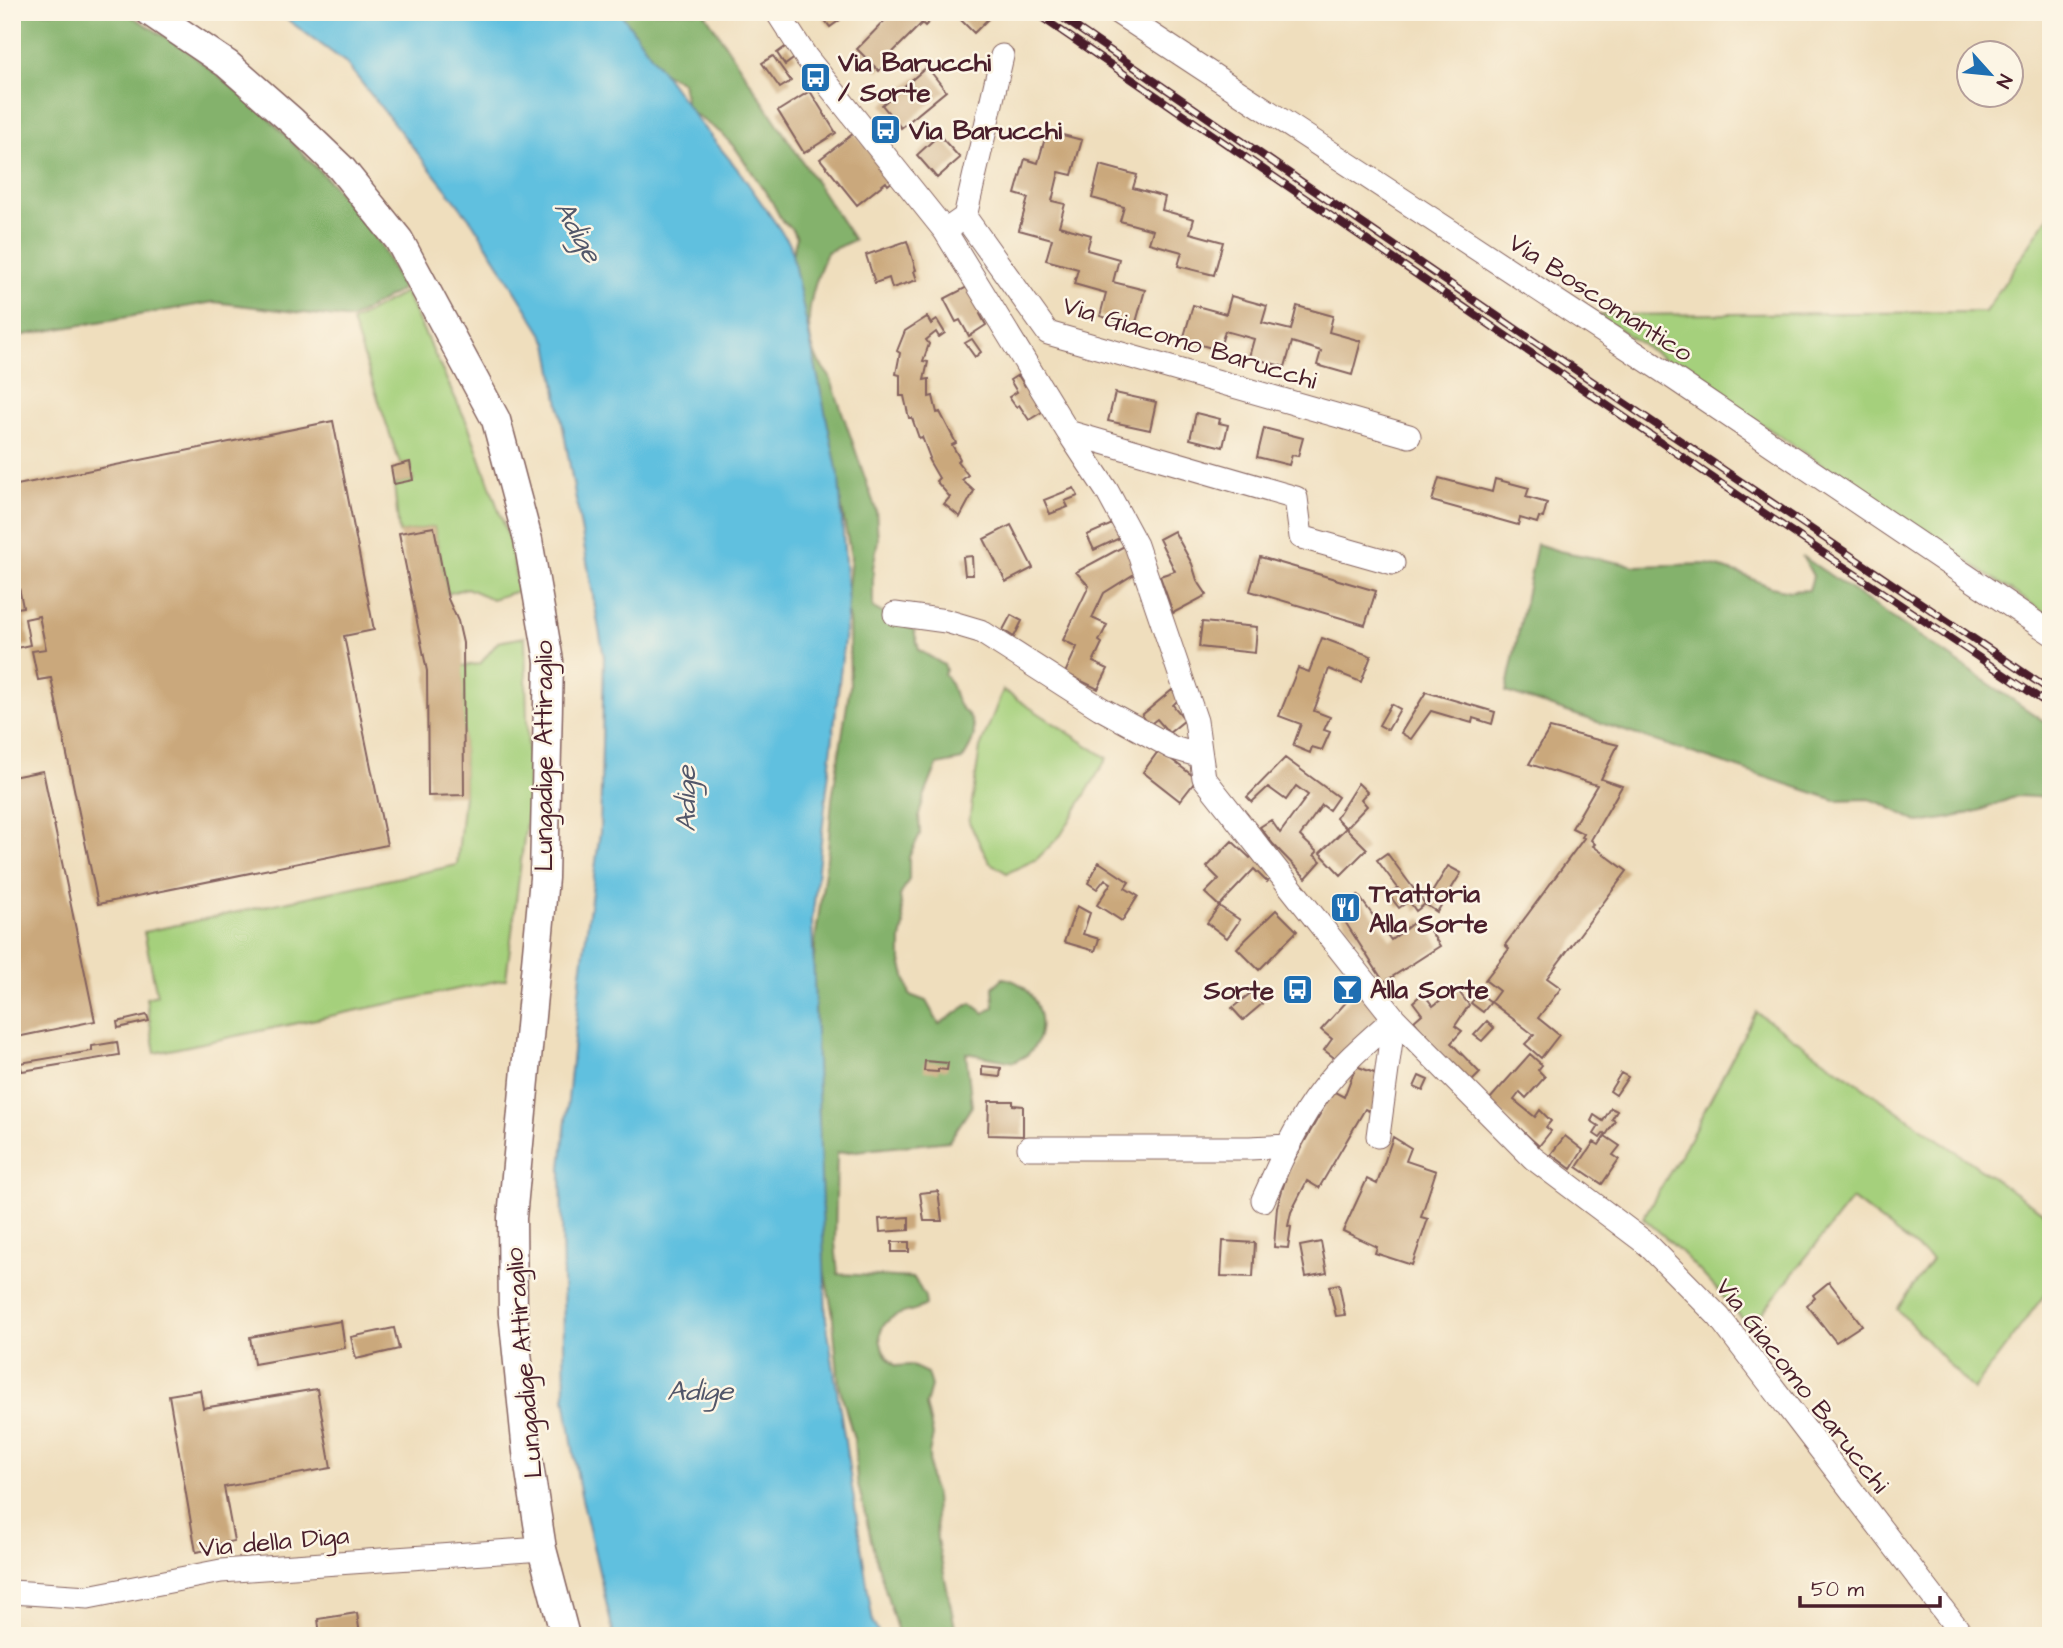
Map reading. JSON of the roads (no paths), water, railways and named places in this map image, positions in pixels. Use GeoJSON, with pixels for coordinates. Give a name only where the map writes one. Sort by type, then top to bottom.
{"type":"FeatureCollection","features":[{"type":"Feature","properties":{"kind":"street","name":"Lungadige Attiraglio"},"geometry":{"type":"LineString","coordinates":[[150,12],[227,64],[292,121],[341,168],[399,240],[496,420],[528,540],[549,660],[544,878],[512,1218],[513,1313],[527,1452],[542,1549],[565,1636]]}},
{"type":"Feature","properties":{"kind":"street","name":"Via Giacomo Barucchi"},"geometry":{"type":"LineString","coordinates":[[777,12],[806,57],[945,231],[1107,491],[1136,545],[1196,721],[1204,778],[1394,1018],[1532,1158],[1647,1244],[1719,1317],[1963,1636]]}},
{"type":"Feature","properties":{"kind":"street","name":"Via Boscomantico"},"geometry":{"type":"LineString","coordinates":[[1117,12],[1672,377],[2051,633]]}},
{"type":"Feature","properties":{"kind":"street"},"geometry":{"type":"LineString","coordinates":[[945,231],[965,217],[1002,56]]}},
{"type":"Feature","properties":{"kind":"street","name":"Via Giacomo Barucchi"},"geometry":{"type":"LineString","coordinates":[[965,217],[1048,333],[1409,436]]}},
{"type":"Feature","properties":{"kind":"street"},"geometry":{"type":"LineString","coordinates":[[1068,432],[1296,498],[1301,537],[1393,563]]}},
{"type":"Feature","properties":{"kind":"street"},"geometry":{"type":"LineString","coordinates":[[895,614],[946,621],[980,632],[1100,708],[1172,748],[1201,756]]}},
{"type":"Feature","properties":{"kind":"street"},"geometry":{"type":"LineString","coordinates":[[1378,1136],[1394,1018]]}},
{"type":"Feature","properties":{"kind":"street"},"geometry":{"type":"LineString","coordinates":[[1263,1200],[1289,1146],[1321,1091],[1354,1053],[1394,1018]]}},
{"type":"Feature","properties":{"kind":"street"},"geometry":{"type":"LineString","coordinates":[[1029,1148],[1289,1146]]}},
{"type":"Feature","properties":{"kind":"street","name":"Via della Diga"},"geometry":{"type":"LineString","coordinates":[[12,1592],[88,1597],[221,1571],[542,1549]]}},
{"type":"Feature","properties":{"kind":"water","name":"Adige"},"geometry":{"type":"Polygon","coordinates":[[[277,12],[620,12],[698,121],[740,172],[790,244],[839,478],[848,604],[812,921],[826,1319],[873,1623],[880,1636],[614,1636],[579,1486],[565,1398],[561,1168],[581,973],[600,832],[604,657],[548,343],[473,223],[345,62],[277,12]]]}},
{"type":"Feature","properties":{"kind":"railway"},"geometry":{"type":"LineString","coordinates":[[1034,12],[1764,513],[2051,706]]}},
{"type":"Feature","properties":{"kind":"railway"},"geometry":{"type":"LineString","coordinates":[[1054,12],[1586,377],[2051,691]]}},
{"type":"Feature","properties":{"kind":"place","name":"Via Barucchi / Sorte"},"geometry":{"type":"Point","coordinates":[815,77]}},
{"type":"Feature","properties":{"kind":"place","name":"Via Barucchi"},"geometry":{"type":"Point","coordinates":[886,130]}},
{"type":"Feature","properties":{"kind":"place","name":"Trattoria Alla Sorte"},"geometry":{"type":"Point","coordinates":[1346,908]}},
{"type":"Feature","properties":{"kind":"place","name":"Alla Sorte"},"geometry":{"type":"Point","coordinates":[1347,989]}},
{"type":"Feature","properties":{"kind":"place","name":"Sorte"},"geometry":{"type":"Point","coordinates":[1297,990]}}]}
